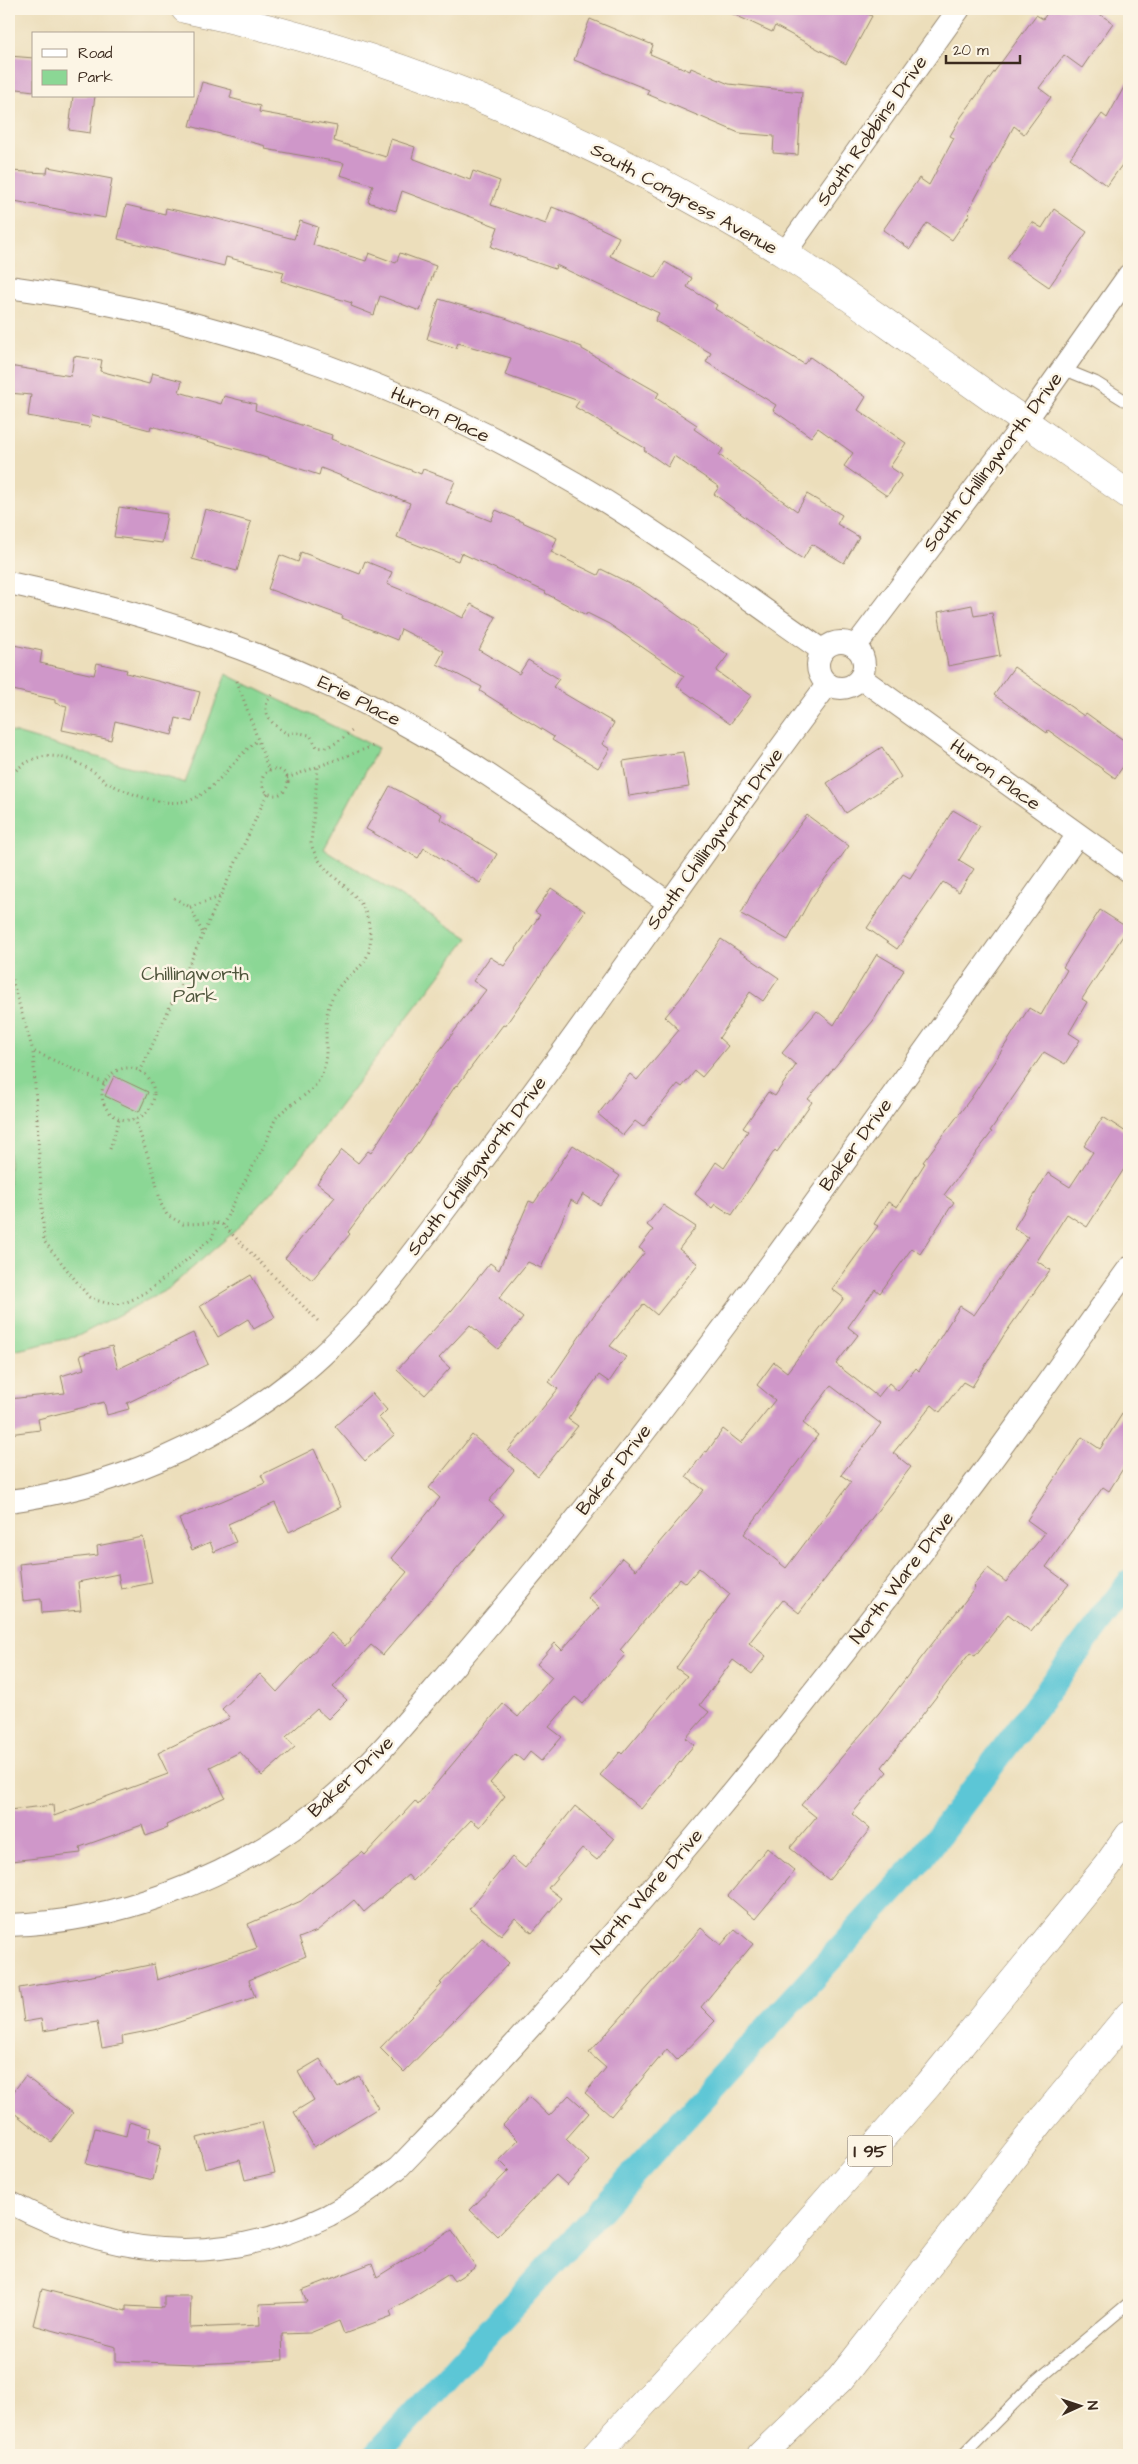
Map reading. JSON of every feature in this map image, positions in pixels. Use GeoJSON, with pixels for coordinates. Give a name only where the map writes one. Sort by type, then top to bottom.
{"type":"FeatureCollection","features":[{"type":"Feature","properties":{"kind":"main road","name":"South Congress Avenue"},"geometry":{"type":"LineString","coordinates":[[185,9],[290,34],[414,73],[510,111],[629,166],[696,201],[828,282],[1129,495]]}},
{"type":"Feature","properties":{"kind":"main road","name":"I 95"},"geometry":{"type":"LineString","coordinates":[[596,2455],[751,2287],[929,2084],[1129,1835]]}},
{"type":"Feature","properties":{"kind":"main road"},"geometry":{"type":"LineString","coordinates":[[761,2455],[840,2379],[1042,2120],[1129,2016]]}},
{"type":"Feature","properties":{"kind":"street","name":"South Robbins Drive"},"geometry":{"type":"LineString","coordinates":[[784,254],[959,9]]}},
{"type":"Feature","properties":{"kind":"street","name":"South Chillingworth Drive"},"geometry":{"type":"LineString","coordinates":[[855,647],[1025,422],[1129,275]]}},
{"type":"Feature","properties":{"kind":"street","name":"Huron Place"},"geometry":{"type":"LineString","coordinates":[[9,287],[137,310],[228,334],[318,363],[470,427],[575,482],[654,533],[823,651]]}},
{"type":"Feature","properties":{"kind":"street","name":"Erie Place"},"geometry":{"type":"LineString","coordinates":[[9,584],[90,601],[172,624],[252,652],[331,685],[406,725],[479,768],[669,903]]}},
{"type":"Feature","properties":{"kind":"street"},"geometry":{"type":"LineString","coordinates":[[839,642],[855,647],[863,656],[864,663],[861,678],[848,688],[840,689],[828,684],[820,676],[818,668],[818,660],[823,651],[832,644],[839,642]]}},
{"type":"Feature","properties":{"kind":"street","name":"Huron Place"},"geometry":{"type":"LineString","coordinates":[[861,678],[1129,871]]}},
{"type":"Feature","properties":{"kind":"street","name":"South Chillingworth Drive"},"geometry":{"type":"LineString","coordinates":[[9,1501],[40,1497],[103,1481],[144,1467],[203,1440],[240,1418],[293,1381],[341,1337],[386,1286],[494,1146],[828,684]]}},
{"type":"Feature","properties":{"kind":"street","name":"Baker Drive"},"geometry":{"type":"LineString","coordinates":[[9,1925],[81,1917],[142,1902],[200,1880],[256,1852],[309,1817],[357,1777],[386,1747],[496,1617],[602,1487],[734,1315],[1078,835]]}},
{"type":"Feature","properties":{"kind":"street","name":"North Ware Drive"},"geometry":{"type":"LineString","coordinates":[[9,2202],[54,2225],[102,2241],[161,2250],[205,2249],[248,2243],[290,2231],[330,2214],[367,2192],[398,2168],[576,1975],[716,1811],[856,1638],[981,1474],[1129,1268]]}},
{"type":"Feature","properties":{"kind":"lane"},"geometry":{"type":"LineString","coordinates":[[1063,369],[1095,382],[1124,400]]}},
{"type":"Feature","properties":{"kind":"lane"},"geometry":{"type":"LineString","coordinates":[[963,2455],[1033,2384],[1129,2303]]}},
{"type":"Feature","properties":{"kind":"path"},"geometry":{"type":"LineString","coordinates":[[238,681],[269,770]]}},
{"type":"Feature","properties":{"kind":"path"},"geometry":{"type":"LineString","coordinates":[[272,695],[266,701],[266,712],[274,725],[288,734],[294,732],[310,735],[317,747],[322,748],[339,741],[352,731]]}},
{"type":"Feature","properties":{"kind":"path"},"geometry":{"type":"LineString","coordinates":[[9,776],[20,766],[34,758],[52,755],[80,764],[106,781],[156,802],[187,801],[195,799],[209,788],[258,740]]}},
{"type":"Feature","properties":{"kind":"path"},"geometry":{"type":"LineString","coordinates":[[286,778],[376,745]]}},
{"type":"Feature","properties":{"kind":"path"},"geometry":{"type":"LineString","coordinates":[[223,1225],[264,1147],[276,1119],[312,1089],[321,1077],[325,1055],[328,1005],[338,986],[362,965],[370,945],[368,921],[361,903],[326,870],[314,853],[311,844],[318,766]]}},
{"type":"Feature","properties":{"kind":"path"},"geometry":{"type":"LineString","coordinates":[[269,770],[279,770],[286,778],[287,784],[283,792],[275,795],[268,792],[262,782],[264,774],[269,770]]}},
{"type":"Feature","properties":{"kind":"path"},"geometry":{"type":"LineString","coordinates":[[140,1072],[268,792]]}},
{"type":"Feature","properties":{"kind":"path"},"geometry":{"type":"LineString","coordinates":[[190,907],[220,897]]}},
{"type":"Feature","properties":{"kind":"path"},"geometry":{"type":"LineString","coordinates":[[174,898],[190,907],[204,934]]}},
{"type":"Feature","properties":{"kind":"path"},"geometry":{"type":"LineString","coordinates":[[9,970],[32,1051],[44,1241],[89,1296],[98,1301],[120,1303],[140,1296],[212,1238],[217,1223]]}},
{"type":"Feature","properties":{"kind":"path"},"geometry":{"type":"LineString","coordinates":[[32,1051],[104,1083]]}},
{"type":"Feature","properties":{"kind":"path"},"geometry":{"type":"LineString","coordinates":[[126,1068],[140,1072],[148,1079],[153,1095],[147,1111],[135,1119],[120,1119],[109,1113],[104,1106],[102,1098],[104,1083],[118,1070],[126,1068]]}},
{"type":"Feature","properties":{"kind":"path"},"geometry":{"type":"LineString","coordinates":[[110,1149],[120,1119]]}},
{"type":"Feature","properties":{"kind":"path"},"geometry":{"type":"LineString","coordinates":[[135,1119],[154,1174],[161,1204],[167,1215],[183,1224],[217,1223],[223,1225],[319,1322]]}},
{"type":"Feature","properties":{"kind":"green space","name":"Chillingworth Park"},"geometry":{"type":"Polygon","coordinates":[[[226,674],[378,748],[324,849],[468,938],[286,1176],[235,1231],[168,1289],[78,1336],[9,1352],[9,731],[185,783],[226,674]]]}},
{"type":"Feature","properties":{"kind":"building"},"geometry":{"type":"Polygon","coordinates":[[[722,9],[857,9],[872,16],[846,64],[775,26],[772,32],[722,9]]]}},
{"type":"Feature","properties":{"kind":"building"},"geometry":{"type":"Polygon","coordinates":[[[1050,9],[1092,9],[1113,23],[1082,68],[1064,55],[1039,88],[1051,97],[1024,134],[1014,126],[968,212],[970,214],[952,240],[927,223],[910,249],[883,230],[919,178],[929,185],[954,138],[950,136],[961,117],[1036,15],[1043,19],[1050,9]]]}},
{"type":"Feature","properties":{"kind":"building"},"geometry":{"type":"Polygon","coordinates":[[[590,19],[653,45],[650,54],[690,71],[691,68],[729,84],[802,92],[798,155],[773,153],[774,136],[739,133],[647,94],[649,90],[574,60],[590,19]]]}},
{"type":"Feature","properties":{"kind":"building"},"geometry":{"type":"Polygon","coordinates":[[[9,56],[32,58],[32,91],[9,88],[9,56]]]}},
{"type":"Feature","properties":{"kind":"building"},"geometry":{"type":"Polygon","coordinates":[[[1129,78],[1129,155],[1107,186],[1070,158],[1102,114],[1107,118],[1129,78]]]}},
{"type":"Feature","properties":{"kind":"building"},"geometry":{"type":"Polygon","coordinates":[[[202,82],[232,90],[230,98],[260,106],[259,112],[337,126],[334,141],[386,157],[391,139],[415,147],[412,158],[470,180],[473,171],[500,181],[491,205],[546,224],[552,207],[573,215],[619,237],[610,256],[656,278],[665,262],[692,278],[687,287],[717,305],[715,309],[804,364],[810,357],[866,397],[858,410],[906,443],[890,467],[902,475],[887,496],[844,466],[853,453],[818,428],[811,437],[773,410],[776,405],[706,362],[711,353],[655,321],[659,313],[556,265],[555,269],[491,247],[498,227],[402,191],[396,211],[368,202],[373,185],[340,175],[344,163],[265,149],[266,146],[190,126],[202,82]]]}},
{"type":"Feature","properties":{"kind":"building"},"geometry":{"type":"Polygon","coordinates":[[[73,98],[95,98],[90,133],[69,130],[73,98]]]}},
{"type":"Feature","properties":{"kind":"building"},"geometry":{"type":"Polygon","coordinates":[[[48,167],[112,179],[105,218],[9,200],[9,171],[47,173],[48,167]]]}},
{"type":"Feature","properties":{"kind":"building"},"geometry":{"type":"Polygon","coordinates":[[[126,205],[165,214],[166,208],[206,216],[294,239],[300,221],[318,227],[313,245],[366,261],[369,253],[396,263],[400,253],[436,266],[420,311],[380,296],[374,315],[351,306],[352,303],[281,281],[284,272],[226,257],[224,266],[118,239],[126,205]]]}},
{"type":"Feature","properties":{"kind":"building"},"geometry":{"type":"Polygon","coordinates":[[[1054,209],[1087,232],[1049,287],[1007,258],[1032,222],[1042,228],[1054,209]]]}},
{"type":"Feature","properties":{"kind":"building"},"geometry":{"type":"Polygon","coordinates":[[[439,299],[505,318],[582,347],[582,349],[659,393],[656,398],[697,425],[694,429],[723,449],[719,455],[797,511],[807,494],[842,515],[837,524],[859,537],[844,563],[812,544],[803,559],[778,543],[714,494],[719,487],[674,456],[668,467],[644,450],[645,448],[575,407],[579,401],[505,375],[511,358],[458,343],[456,348],[427,339],[439,299]]]}},
{"type":"Feature","properties":{"kind":"building"},"geometry":{"type":"Polygon","coordinates":[[[74,356],[102,360],[100,371],[149,384],[152,373],[182,381],[179,392],[221,404],[224,396],[256,404],[255,410],[332,435],[331,439],[421,474],[423,469],[455,481],[446,503],[491,521],[496,510],[557,538],[551,552],[598,575],[601,569],[641,589],[697,629],[696,631],[728,655],[716,671],[751,696],[730,724],[677,686],[684,676],[609,624],[587,613],[586,615],[546,592],[461,553],[458,561],[397,537],[410,503],[321,468],[319,475],[251,453],[151,426],[150,430],[92,415],[90,427],[28,416],[31,395],[9,393],[9,366],[71,376],[74,356]]]}},
{"type":"Feature","properties":{"kind":"building"},"geometry":{"type":"Polygon","coordinates":[[[119,507],[167,514],[162,543],[114,537],[119,507]]]}},
{"type":"Feature","properties":{"kind":"building"},"geometry":{"type":"Polygon","coordinates":[[[205,509],[251,522],[237,571],[192,559],[205,509]]]}},
{"type":"Feature","properties":{"kind":"building"},"geometry":{"type":"Polygon","coordinates":[[[301,552],[360,574],[365,561],[392,572],[387,584],[431,602],[463,618],[471,604],[496,617],[479,650],[519,674],[528,660],[559,679],[553,687],[614,723],[602,744],[610,749],[598,768],[552,740],[554,737],[480,691],[482,687],[437,664],[444,651],[401,629],[397,640],[342,618],[343,616],[268,589],[280,555],[298,562],[301,552]]]}},
{"type":"Feature","properties":{"kind":"building"},"geometry":{"type":"Polygon","coordinates":[[[972,605],[974,616],[992,613],[1000,656],[948,666],[938,612],[972,605]]]}},
{"type":"Feature","properties":{"kind":"building"},"geometry":{"type":"Polygon","coordinates":[[[9,644],[42,651],[40,663],[94,675],[97,663],[127,670],[126,673],[200,692],[192,722],[176,718],[172,735],[115,721],[111,740],[62,730],[67,706],[55,703],[55,700],[9,689],[9,644]]]}},
{"type":"Feature","properties":{"kind":"building"},"geometry":{"type":"Polygon","coordinates":[[[1014,667],[1084,716],[1086,713],[1129,744],[1129,758],[1115,778],[1048,730],[1047,733],[994,695],[1014,667]]]}},
{"type":"Feature","properties":{"kind":"building"},"geometry":{"type":"Polygon","coordinates":[[[882,747],[901,777],[846,813],[827,783],[882,747]]]}},
{"type":"Feature","properties":{"kind":"building"},"geometry":{"type":"Polygon","coordinates":[[[683,752],[689,787],[629,796],[623,761],[683,752]]]}},
{"type":"Feature","properties":{"kind":"building"},"geometry":{"type":"Polygon","coordinates":[[[390,786],[442,814],[440,819],[497,854],[480,883],[424,848],[418,858],[366,829],[390,786]]]}},
{"type":"Feature","properties":{"kind":"building"},"geometry":{"type":"Polygon","coordinates":[[[953,810],[980,826],[959,860],[974,869],[959,892],[943,882],[897,949],[867,928],[903,874],[910,878],[953,810]]]}},
{"type":"Feature","properties":{"kind":"building"},"geometry":{"type":"Polygon","coordinates":[[[807,815],[849,846],[811,898],[788,940],[741,914],[756,885],[807,815]]]}},
{"type":"Feature","properties":{"kind":"building"},"geometry":{"type":"Polygon","coordinates":[[[551,888],[585,911],[505,1026],[503,1025],[456,1085],[410,1154],[408,1153],[348,1232],[350,1234],[312,1280],[285,1258],[335,1197],[317,1183],[342,1150],[358,1163],[368,1151],[371,1153],[420,1076],[486,990],[473,981],[490,957],[504,966],[540,915],[535,912],[551,888]]]}},
{"type":"Feature","properties":{"kind":"building"},"geometry":{"type":"Polygon","coordinates":[[[1100,910],[1128,928],[1082,999],[1087,1002],[1069,1033],[1080,1040],[1065,1064],[1044,1052],[990,1131],[992,1132],[944,1195],[954,1202],[920,1254],[912,1248],[880,1293],[875,1289],[848,1327],[858,1335],[836,1364],[878,1397],[889,1383],[898,1391],[916,1368],[919,1371],[960,1306],[974,1315],[1028,1237],[1014,1228],[1048,1173],[1070,1187],[1093,1152],[1084,1146],[1103,1117],[1129,1134],[1129,1161],[1087,1227],[1067,1214],[1037,1261],[1050,1270],[1004,1335],[972,1387],[963,1382],[940,1412],[932,1405],[893,1453],[911,1467],[799,1613],[783,1600],[749,1643],[766,1656],[752,1674],[733,1660],[700,1705],[709,1712],[686,1738],[694,1745],[641,1809],[600,1775],[620,1752],[622,1754],[687,1676],[676,1668],[730,1594],[699,1568],[686,1583],[680,1578],[620,1650],[625,1655],[583,1704],[575,1697],[549,1727],[562,1737],[541,1761],[530,1752],[523,1761],[515,1754],[490,1783],[505,1796],[480,1827],[471,1820],[413,1881],[408,1875],[364,1912],[354,1900],[317,1931],[299,1938],[306,1956],[249,1980],[255,1997],[158,2029],[122,2036],[123,2044],[102,2048],[97,2022],[43,2031],[41,2019],[24,2022],[19,1988],[154,1964],[157,1980],[257,1948],[248,1924],[301,1901],[362,1852],[365,1855],[415,1801],[418,1805],[503,1704],[518,1717],[552,1677],[537,1664],[555,1643],[562,1650],[599,1608],[588,1598],[622,1558],[636,1570],[704,1490],[686,1477],[705,1451],[707,1452],[723,1429],[741,1443],[775,1400],[757,1385],[774,1362],[787,1372],[844,1298],[832,1289],[878,1226],[874,1224],[888,1202],[897,1207],[925,1163],[923,1162],[971,1098],[1029,1008],[1041,1015],[1067,970],[1063,967],[1100,910]],[[831,1386],[803,1423],[818,1435],[744,1534],[786,1568],[851,1482],[841,1475],[881,1424],[831,1386]]]}},
{"type":"Feature","properties":{"kind":"building"},"geometry":{"type":"Polygon","coordinates":[[[721,939],[779,978],[763,1001],[750,992],[719,1038],[728,1046],[702,1077],[695,1071],[682,1087],[678,1084],[643,1127],[635,1121],[623,1135],[598,1114],[630,1074],[637,1080],[679,1030],[665,1017],[681,998],[721,939]]]}},
{"type":"Feature","properties":{"kind":"building"},"geometry":{"type":"Polygon","coordinates":[[[877,954],[904,970],[873,1021],[808,1099],[812,1102],[777,1152],[775,1150],[732,1215],[715,1204],[712,1208],[695,1194],[716,1162],[724,1168],[748,1131],[743,1128],[768,1092],[775,1096],[796,1065],[782,1053],[817,1011],[834,1025],[877,954]]]}},
{"type":"Feature","properties":{"kind":"building"},"geometry":{"type":"Polygon","coordinates":[[[114,1076],[148,1092],[139,1112],[105,1096],[114,1076]]]}},
{"type":"Feature","properties":{"kind":"building"},"geometry":{"type":"Polygon","coordinates":[[[573,1145],[620,1176],[600,1205],[583,1194],[577,1204],[571,1200],[541,1268],[528,1262],[499,1298],[523,1318],[498,1349],[470,1325],[439,1358],[450,1368],[425,1395],[397,1370],[452,1310],[490,1263],[499,1270],[529,1201],[534,1203],[573,1145]]]}},
{"type":"Feature","properties":{"kind":"building"},"geometry":{"type":"Polygon","coordinates":[[[663,1205],[696,1227],[679,1249],[698,1264],[657,1315],[644,1304],[610,1346],[626,1357],[609,1382],[599,1375],[568,1419],[578,1426],[538,1476],[508,1451],[558,1389],[549,1382],[594,1315],[645,1252],[639,1248],[653,1230],[647,1225],[663,1205]]]}},
{"type":"Feature","properties":{"kind":"building"},"geometry":{"type":"Polygon","coordinates":[[[251,1275],[275,1317],[254,1329],[248,1319],[218,1337],[200,1306],[251,1275]]]}},
{"type":"Feature","properties":{"kind":"building"},"geometry":{"type":"Polygon","coordinates":[[[193,1333],[208,1364],[127,1403],[129,1409],[107,1415],[104,1402],[38,1419],[40,1430],[9,1434],[9,1399],[65,1393],[61,1376],[84,1369],[80,1355],[112,1346],[118,1369],[193,1333]]]}},
{"type":"Feature","properties":{"kind":"building"},"geometry":{"type":"Polygon","coordinates":[[[372,1393],[387,1410],[379,1418],[394,1435],[365,1461],[335,1426],[372,1393]]]}},
{"type":"Feature","properties":{"kind":"building"},"geometry":{"type":"Polygon","coordinates":[[[1129,1403],[1129,1459],[1109,1491],[1103,1487],[1046,1567],[1069,1584],[1031,1632],[1008,1614],[975,1656],[970,1653],[882,1767],[887,1772],[852,1814],[870,1829],[829,1880],[790,1848],[816,1817],[801,1805],[879,1713],[975,1588],[973,1586],[988,1568],[1006,1582],[1045,1533],[1027,1520],[1082,1437],[1100,1449],[1129,1403]]]}},
{"type":"Feature","properties":{"kind":"building"},"geometry":{"type":"Polygon","coordinates":[[[472,1435],[514,1470],[489,1501],[504,1514],[383,1655],[371,1645],[333,1687],[347,1700],[328,1719],[317,1709],[286,1737],[295,1747],[262,1776],[240,1752],[210,1767],[225,1797],[166,1825],[167,1828],[146,1836],[142,1825],[80,1847],[81,1853],[11,1861],[9,1810],[53,1805],[54,1816],[168,1774],[158,1753],[230,1718],[222,1709],[260,1674],[277,1692],[331,1633],[345,1646],[407,1572],[391,1558],[440,1498],[429,1488],[472,1435]]]}},
{"type":"Feature","properties":{"kind":"building"},"geometry":{"type":"Polygon","coordinates":[[[314,1449],[341,1507],[289,1532],[275,1503],[228,1524],[236,1542],[214,1552],[210,1542],[192,1550],[179,1519],[265,1483],[261,1475],[314,1449]]]}},
{"type":"Feature","properties":{"kind":"building"},"geometry":{"type":"Polygon","coordinates":[[[143,1537],[152,1583],[121,1589],[118,1574],[78,1582],[81,1610],[42,1613],[41,1599],[23,1601],[19,1564],[98,1555],[97,1546],[143,1537]]]}},
{"type":"Feature","properties":{"kind":"building"},"geometry":{"type":"Polygon","coordinates":[[[575,1806],[614,1839],[597,1860],[582,1848],[548,1888],[561,1898],[532,1933],[515,1918],[501,1935],[469,1909],[512,1857],[525,1868],[575,1806]]]}},
{"type":"Feature","properties":{"kind":"building"},"geometry":{"type":"Polygon","coordinates":[[[767,1848],[795,1871],[755,1919],[728,1896],[767,1848]]]}},
{"type":"Feature","properties":{"kind":"building"},"geometry":{"type":"Polygon","coordinates":[[[701,1928],[721,1945],[735,1929],[753,1944],[701,2007],[715,2021],[677,2060],[667,2049],[611,2116],[585,2093],[606,2068],[589,2053],[701,1928]]]}},
{"type":"Feature","properties":{"kind":"building"},"geometry":{"type":"Polygon","coordinates":[[[482,1938],[509,1963],[404,2072],[380,2048],[442,1984],[440,1983],[482,1938]]]}},
{"type":"Feature","properties":{"kind":"building"},"geometry":{"type":"Polygon","coordinates":[[[320,2059],[338,2088],[359,2076],[378,2108],[314,2147],[294,2112],[314,2100],[298,2072],[320,2059]]]}},
{"type":"Feature","properties":{"kind":"building"},"geometry":{"type":"Polygon","coordinates":[[[25,2076],[73,2113],[51,2142],[9,2109],[9,2098],[25,2076]]]}},
{"type":"Feature","properties":{"kind":"building"},"geometry":{"type":"Polygon","coordinates":[[[569,2095],[589,2113],[566,2139],[589,2161],[567,2185],[556,2175],[497,2236],[470,2210],[509,2170],[499,2160],[518,2140],[503,2125],[529,2097],[549,2116],[569,2095]]]}},
{"type":"Feature","properties":{"kind":"building"},"geometry":{"type":"Polygon","coordinates":[[[129,2122],[151,2128],[148,2141],[161,2145],[153,2180],[86,2164],[95,2128],[126,2136],[129,2122]]]}},
{"type":"Feature","properties":{"kind":"building"},"geometry":{"type":"Polygon","coordinates":[[[262,2122],[275,2173],[245,2180],[240,2160],[205,2169],[197,2138],[262,2122]]]}},
{"type":"Feature","properties":{"kind":"building"},"geometry":{"type":"Polygon","coordinates":[[[452,2230],[476,2267],[454,2281],[449,2274],[390,2311],[392,2316],[344,2334],[339,2321],[310,2333],[282,2334],[283,2360],[196,2364],[116,2361],[116,2347],[33,2325],[42,2289],[126,2311],[126,2306],[164,2308],[164,2296],[191,2296],[190,2328],[260,2325],[259,2304],[307,2302],[302,2290],[372,2263],[377,2277],[452,2230]]]}},
{"type":"Feature","properties":{"kind":"waterway"},"geometry":{"type":"LineString","coordinates":[[376,2455],[918,1863],[1129,1583]]}}]}
